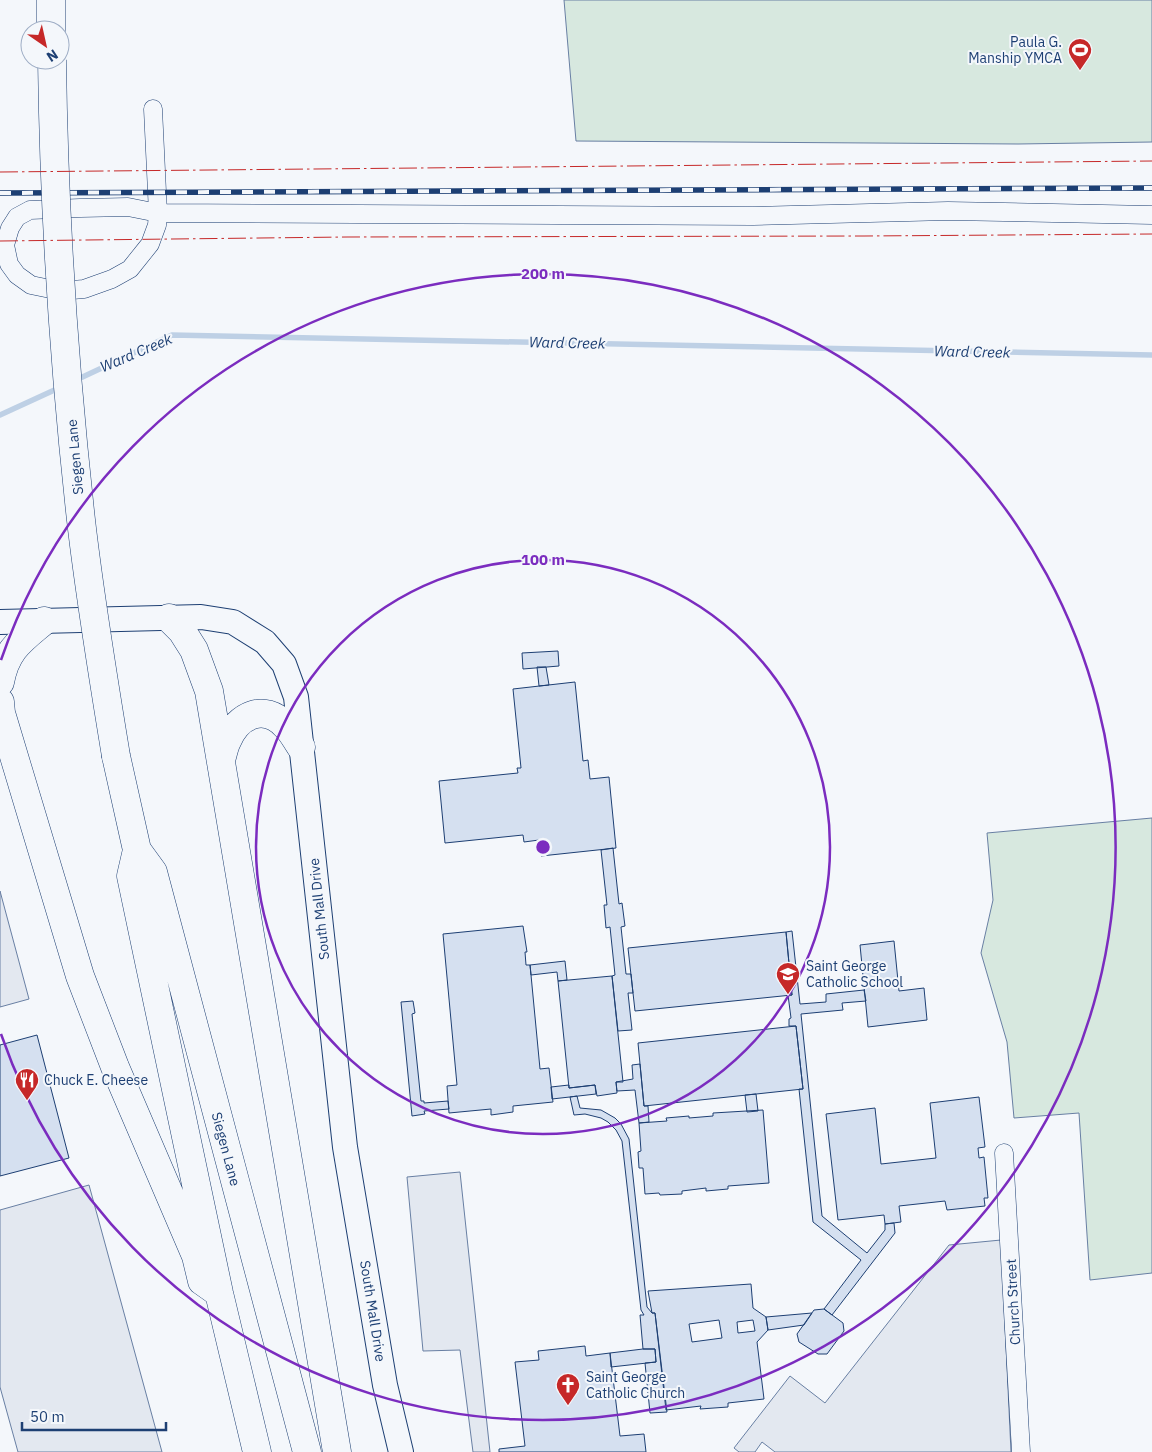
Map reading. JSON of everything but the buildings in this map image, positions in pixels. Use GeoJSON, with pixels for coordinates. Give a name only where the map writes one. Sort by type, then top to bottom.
{"type":"FeatureCollection","features":[{"type":"Feature","properties":{"kind":"main road"},"geometry":{"type":"LineString","coordinates":[[51,0],[52,20]]}},
{"type":"Feature","properties":{"kind":"main road","name":"Siegen Lane"},"geometry":{"type":"LineString","coordinates":[[52,70],[53,161],[61,299],[80,511],[99,652],[116,756],[137,850],[153,872],[307,1452]]}},
{"type":"Feature","properties":{"kind":"main road"},"geometry":{"type":"LineString","coordinates":[[169,618],[182,631],[194,650],[209,691],[337,1452]]}},
{"type":"Feature","properties":{"kind":"main road"},"geometry":{"type":"LineString","coordinates":[[0,682],[3,665],[19,642],[44,621]]}},
{"type":"Feature","properties":{"kind":"main road"},"geometry":{"type":"LineString","coordinates":[[0,702],[0,713],[80,976],[115,1068],[196,1256],[202,1281],[219,1293]]}},
{"type":"Feature","properties":{"kind":"main road"},"geometry":{"type":"LineString","coordinates":[[221,760],[227,740],[238,724],[253,713],[270,714],[286,725],[301,747]]}},
{"type":"Feature","properties":{"kind":"main road","name":"Siegen Lane"},"geometry":{"type":"LineString","coordinates":[[137,850],[130,876],[219,1293],[258,1452]]}},
{"type":"Feature","properties":{"kind":"street"},"geometry":{"type":"LineString","coordinates":[[153,109],[158,213],[157,225],[150,244],[130,269],[112,279],[84,289],[60,291],[32,285],[17,275],[9,264],[5,245],[10,228],[17,217],[30,210],[128,207],[158,213],[752,216],[948,211],[1152,215]]}},
{"type":"Feature","properties":{"kind":"street","name":"South Mall Drive"},"geometry":{"type":"LineString","coordinates":[[0,622],[201,617],[234,622],[265,642],[284,664],[296,697],[346,1147],[385,1385],[401,1452]]}},
{"type":"Feature","properties":{"kind":"street","name":"Church Street"},"geometry":{"type":"LineString","coordinates":[[1004,1153],[1021,1452]]}},
{"type":"Feature","properties":{"kind":"shaded area"},"geometry":{"type":"Polygon","coordinates":[[[564,0],[1152,0],[1152,142],[1018,144],[576,141],[564,0]]]}},
{"type":"Feature","properties":{"kind":"shaded area"},"geometry":{"type":"Polygon","coordinates":[[[1152,818],[1152,1273],[1090,1280],[1079,1113],[1014,1118],[1007,1042],[981,953],[993,900],[987,833],[1152,818]]]}},
{"type":"Feature","properties":{"kind":"shaded area"},"geometry":{"type":"Polygon","coordinates":[[[0,891],[29,999],[0,1007],[0,891]]]}},
{"type":"Feature","properties":{"kind":"shaded area"},"geometry":{"type":"Polygon","coordinates":[[[460,1172],[490,1452],[473,1452],[460,1350],[423,1351],[407,1177],[460,1172]]]}},
{"type":"Feature","properties":{"kind":"shaded area"},"geometry":{"type":"Polygon","coordinates":[[[89,1185],[162,1452],[18,1452],[0,1387],[0,1210],[89,1185]]]}},
{"type":"Feature","properties":{"kind":"shaded area"},"geometry":{"type":"Polygon","coordinates":[[[1001,1240],[1011,1452],[775,1452],[762,1442],[755,1452],[739,1452],[734,1448],[790,1376],[825,1403],[949,1245],[1001,1240]]]}},
{"type":"Feature","properties":{"kind":"waterway","name":"Ward Creek"},"geometry":{"type":"LineString","coordinates":[[74,381],[172,335],[1152,355]]}},
{"type":"Feature","properties":{"kind":"waterway","name":"Ward Creek"},"geometry":{"type":"LineString","coordinates":[[0,415],[61,387]]}},
{"type":"Feature","properties":{"kind":"railway"},"geometry":{"type":"LineString","coordinates":[[0,193],[1152,188]]}},
{"type":"Feature","properties":{"kind":"power"},"geometry":{"type":"LineString","coordinates":[[0,172],[1152,161]]}},
{"type":"Feature","properties":{"kind":"power"},"geometry":{"type":"LineString","coordinates":[[0,241],[347,237],[1152,234]]}},
{"type":"Feature","properties":{"kind":"place","name":"Paula G. Manship YMCA"},"geometry":{"type":"Point","coordinates":[1080,71]}},
{"type":"Feature","properties":{"kind":"place","name":"Saint George Catholic School"},"geometry":{"type":"Point","coordinates":[788,995]}},
{"type":"Feature","properties":{"kind":"place","name":"Chuck E. Cheese"},"geometry":{"type":"Point","coordinates":[27,1101]}},
{"type":"Feature","properties":{"kind":"place","name":"Saint George Catholic Church"},"geometry":{"type":"Point","coordinates":[568,1406]}}]}
